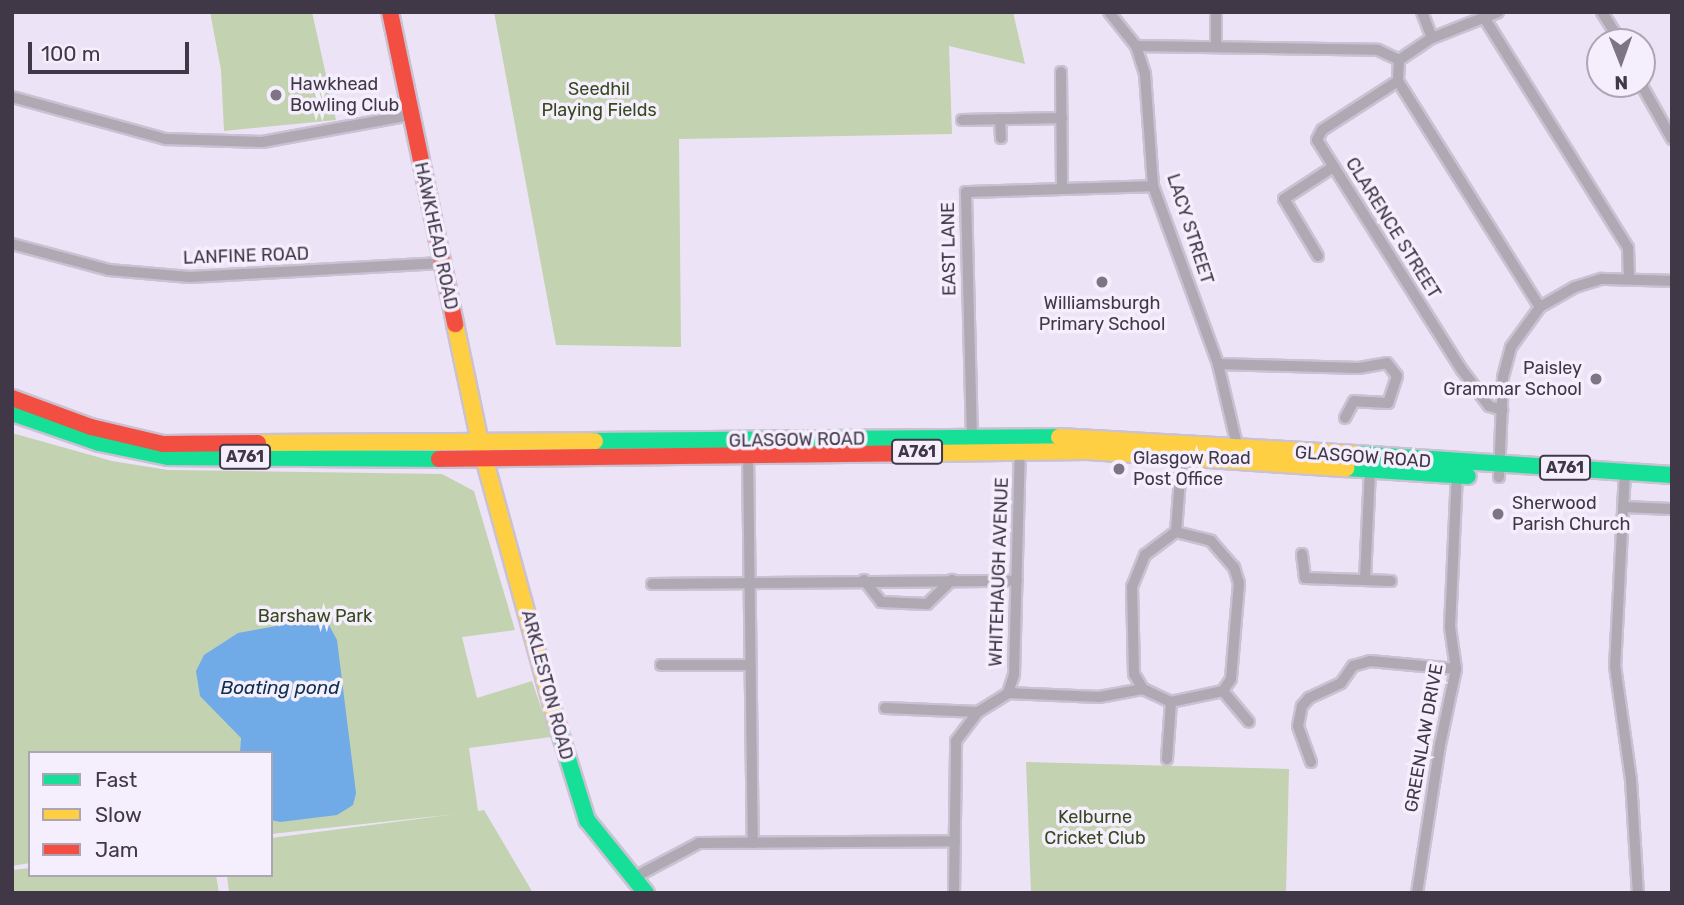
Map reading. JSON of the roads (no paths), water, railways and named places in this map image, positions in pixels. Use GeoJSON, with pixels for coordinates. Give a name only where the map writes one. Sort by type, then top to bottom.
{"type":"FeatureCollection","features":[{"type":"Feature","properties":{"kind":"main road","name":"HAWKHEAD ROAD"},"geometry":{"type":"LineString","coordinates":[[390,12],[482,451]]}},
{"type":"Feature","properties":{"kind":"main road","name":"GLASGOW ROAD"},"geometry":{"type":"LineString","coordinates":[[12,398],[91,427],[163,444],[482,451]]}},
{"type":"Feature","properties":{"kind":"main road","name":"GLASGOW ROAD"},"geometry":{"type":"LineString","coordinates":[[12,412],[99,443],[168,457],[1020,444],[1625,477],[1672,475]]}},
{"type":"Feature","properties":{"kind":"main road","name":"ARKLESTON ROAD"},"geometry":{"type":"LineString","coordinates":[[482,451],[577,795],[587,820],[638,888]]}},
{"type":"Feature","properties":{"kind":"main road","name":"GLASGOW ROAD"},"geometry":{"type":"LineString","coordinates":[[1237,455],[1370,471],[1457,469]]}},
{"type":"Feature","properties":{"kind":"main road","name":"GLASGOW ROAD"},"geometry":{"type":"LineString","coordinates":[[1625,477],[1672,485]]}},
{"type":"Feature","properties":{"kind":"street","name":"LACY STREET"},"geometry":{"type":"LineString","coordinates":[[1109,12],[1136,46],[1144,74],[1153,186],[1217,364],[1237,455]]}},
{"type":"Feature","properties":{"kind":"street"},"geometry":{"type":"LineString","coordinates":[[1216,12],[1216,45]]}},
{"type":"Feature","properties":{"kind":"street"},"geometry":{"type":"LineString","coordinates":[[1422,12],[1432,38]]}},
{"type":"Feature","properties":{"kind":"street"},"geometry":{"type":"LineString","coordinates":[[1399,60],[1432,38],[1498,12]]}},
{"type":"Feature","properties":{"kind":"street"},"geometry":{"type":"LineString","coordinates":[[1602,12],[1612,28]]}},
{"type":"Feature","properties":{"kind":"street"},"geometry":{"type":"LineString","coordinates":[[1485,19],[1628,248],[1629,279]]}},
{"type":"Feature","properties":{"kind":"street"},"geometry":{"type":"LineString","coordinates":[[1136,46],[1216,45],[1378,50],[1399,60]]}},
{"type":"Feature","properties":{"kind":"street"},"geometry":{"type":"LineString","coordinates":[[1399,60],[1398,81],[1540,307]]}},
{"type":"Feature","properties":{"kind":"street"},"geometry":{"type":"LineString","coordinates":[[1061,72],[1062,189]]}},
{"type":"Feature","properties":{"kind":"street","name":"CLARENCE STREET"},"geometry":{"type":"LineString","coordinates":[[1398,81],[1322,130],[1317,140],[1462,370],[1489,406],[1502,410]]}},
{"type":"Feature","properties":{"kind":"street"},"geometry":{"type":"LineString","coordinates":[[12,97],[166,139],[262,142],[411,116]]}},
{"type":"Feature","properties":{"kind":"street"},"geometry":{"type":"LineString","coordinates":[[1649,98],[1672,139]]}},
{"type":"Feature","properties":{"kind":"street"},"geometry":{"type":"LineString","coordinates":[[962,120],[1062,118]]}},
{"type":"Feature","properties":{"kind":"street"},"geometry":{"type":"LineString","coordinates":[[1000,119],[1001,138]]}},
{"type":"Feature","properties":{"kind":"street"},"geometry":{"type":"LineString","coordinates":[[1318,256],[1284,199],[1333,167]]}},
{"type":"Feature","properties":{"kind":"street","name":"EAST LANE"},"geometry":{"type":"LineString","coordinates":[[972,444],[966,192],[1153,186]]}},
{"type":"Feature","properties":{"kind":"street","name":"LANFINE ROAD"},"geometry":{"type":"LineString","coordinates":[[12,244],[109,270],[190,277],[442,263]]}},
{"type":"Feature","properties":{"kind":"street"},"geometry":{"type":"LineString","coordinates":[[1499,471],[1503,377],[1511,347],[1540,307],[1575,286],[1602,279],[1672,281]]}},
{"type":"Feature","properties":{"kind":"street"},"geometry":{"type":"LineString","coordinates":[[1217,364],[1359,368],[1387,363],[1398,376],[1388,404],[1354,401],[1345,418]]}},
{"type":"Feature","properties":{"kind":"street","name":"WHITEHAUGH AVENUE"},"geometry":{"type":"LineString","coordinates":[[954,893],[954,752],[962,730],[978,712],[1008,693],[1014,674],[1020,444]]}},
{"type":"Feature","properties":{"kind":"street"},"geometry":{"type":"LineString","coordinates":[[748,447],[752,843]]}},
{"type":"Feature","properties":{"kind":"street"},"geometry":{"type":"LineString","coordinates":[[1182,451],[1176,531],[1145,555],[1132,587],[1131,654],[1134,674],[1143,689],[1171,702],[1223,691]]}},
{"type":"Feature","properties":{"kind":"street","name":"GREENLAW DRIVE"},"geometry":{"type":"LineString","coordinates":[[1417,893],[1440,745],[1456,669],[1450,592],[1457,469]]}},
{"type":"Feature","properties":{"kind":"street","name":"GLASGOW ROAD"},"geometry":{"type":"LineString","coordinates":[[1365,580],[1370,471]]}},
{"type":"Feature","properties":{"kind":"street"},"geometry":{"type":"LineString","coordinates":[[1625,477],[1615,666],[1631,780],[1638,893]]}},
{"type":"Feature","properties":{"kind":"street"},"geometry":{"type":"LineString","coordinates":[[1623,507],[1672,509]]}},
{"type":"Feature","properties":{"kind":"street"},"geometry":{"type":"LineString","coordinates":[[1176,531],[1211,541],[1234,566],[1239,583],[1235,667],[1223,691]]}},
{"type":"Feature","properties":{"kind":"street"},"geometry":{"type":"LineString","coordinates":[[1302,554],[1305,578],[1391,581]]}},
{"type":"Feature","properties":{"kind":"street"},"geometry":{"type":"LineString","coordinates":[[864,580],[881,602],[927,604],[952,580]]}},
{"type":"Feature","properties":{"kind":"street"},"geometry":{"type":"LineString","coordinates":[[652,584],[864,580],[1017,581]]}},
{"type":"Feature","properties":{"kind":"street"},"geometry":{"type":"LineString","coordinates":[[1311,762],[1298,726],[1302,706],[1309,698],[1341,682],[1353,666],[1370,661],[1456,669]]}},
{"type":"Feature","properties":{"kind":"street"},"geometry":{"type":"LineString","coordinates":[[662,665],[750,665]]}},
{"type":"Feature","properties":{"kind":"street"},"geometry":{"type":"LineString","coordinates":[[1008,693],[1099,697],[1143,689]]}},
{"type":"Feature","properties":{"kind":"street"},"geometry":{"type":"LineString","coordinates":[[1223,691],[1249,722]]}},
{"type":"Feature","properties":{"kind":"street"},"geometry":{"type":"LineString","coordinates":[[1167,759],[1171,702]]}},
{"type":"Feature","properties":{"kind":"street"},"geometry":{"type":"LineString","coordinates":[[885,708],[978,712]]}},
{"type":"Feature","properties":{"kind":"street"},"geometry":{"type":"LineString","coordinates":[[638,888],[699,843],[955,841]]}},
{"type":"Feature","properties":{"kind":"water","name":"Boating pond"},"geometry":{"type":"Polygon","coordinates":[[[315,619],[329,625],[337,640],[356,793],[353,805],[337,815],[280,822],[273,820],[273,751],[240,751],[241,738],[200,696],[196,671],[204,655],[238,633],[315,619]]]}},
{"type":"Feature","properties":{"kind":"place","name":"Hawkhead Bowling Club"},"geometry":{"type":"Point","coordinates":[276,95]}},
{"type":"Feature","properties":{"kind":"place","name":"Williamsburgh Primary School"},"geometry":{"type":"Point","coordinates":[1102,282]}},
{"type":"Feature","properties":{"kind":"place","name":"Paisley Grammar School"},"geometry":{"type":"Point","coordinates":[1596,379]}},
{"type":"Feature","properties":{"kind":"place","name":"Glasgow Road Post Office"},"geometry":{"type":"Point","coordinates":[1119,469]}},
{"type":"Feature","properties":{"kind":"place","name":"Sherwood Parish Church"},"geometry":{"type":"Point","coordinates":[1498,514]}},
{"type":"Feature","properties":{"kind":"park label","name":"Seedhil Playing Fields"},"geometry":{"type":"Point","coordinates":[599,100]}},
{"type":"Feature","properties":{"kind":"park label","name":"Barshaw Park"},"geometry":{"type":"Point","coordinates":[315,616]}},
{"type":"Feature","properties":{"kind":"park label","name":"Kelburne Cricket Club"},"geometry":{"type":"Point","coordinates":[1095,828]}}]}
